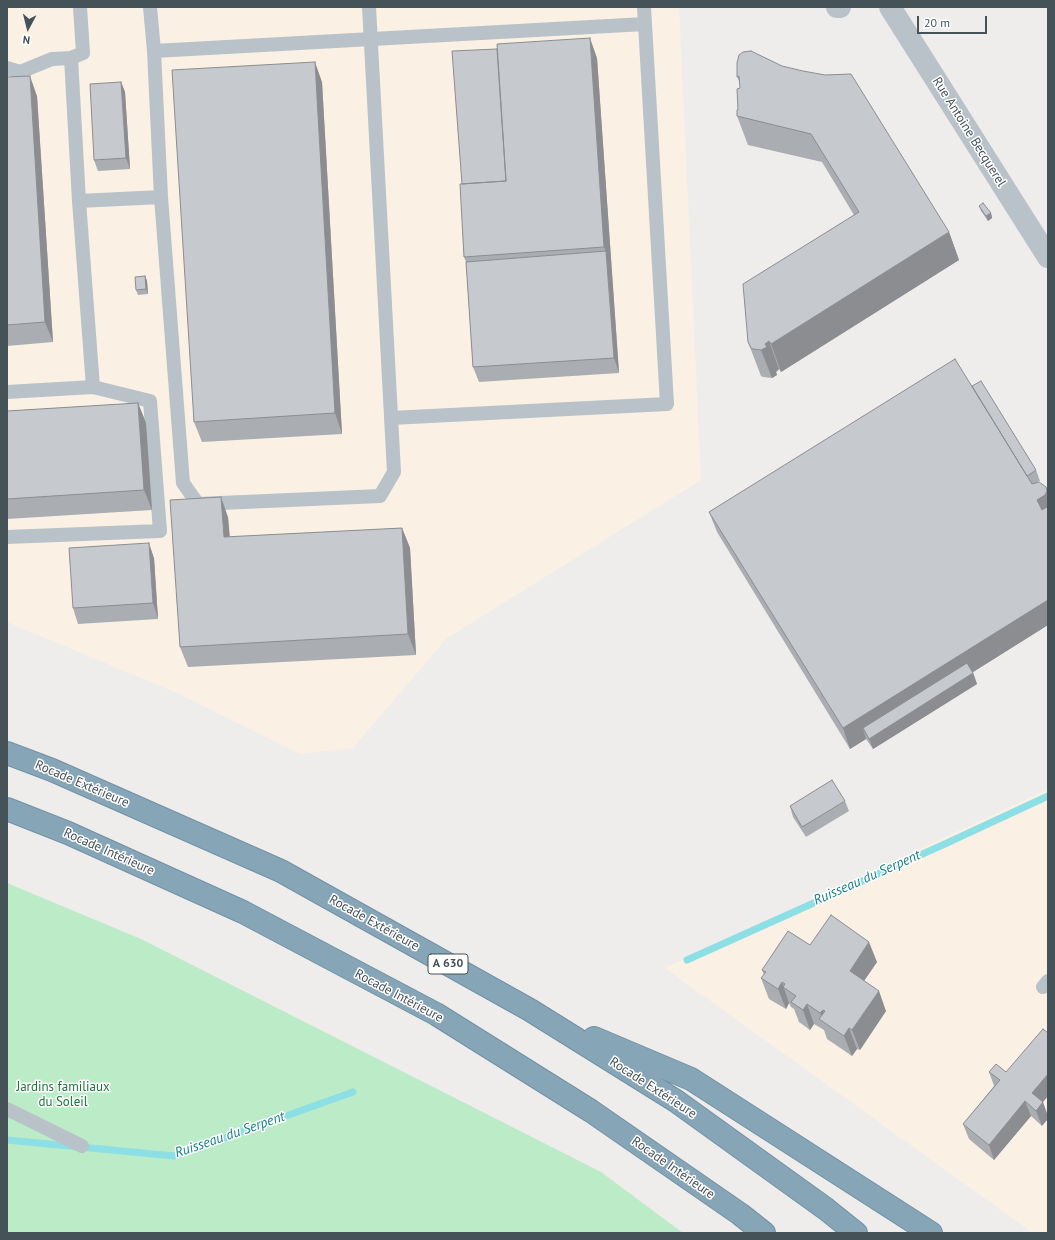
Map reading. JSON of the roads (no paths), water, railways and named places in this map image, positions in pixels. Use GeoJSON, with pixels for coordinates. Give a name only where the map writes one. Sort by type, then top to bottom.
{"type":"FeatureCollection","features":[{"type":"Feature","properties":{"kind":"highway","name":"Rocade Extérieure"},"geometry":{"type":"LineString","coordinates":[[7,752],[52,770],[281,871],[530,1010],[676,1102],[826,1209],[856,1233]]}},
{"type":"Feature","properties":{"kind":"highway","name":"Rocade Intérieure"},"geometry":{"type":"LineString","coordinates":[[7,809],[68,833],[243,912],[436,1014],[591,1111],[740,1214],[764,1233]]}},
{"type":"Feature","properties":{"kind":"highway"},"geometry":{"type":"LineString","coordinates":[[530,1010],[691,1079],[931,1233]]}},
{"type":"Feature","properties":{"kind":"street","name":"Rue Antoine Becquerel"},"geometry":{"type":"LineString","coordinates":[[890,7],[1048,257]]}},
{"type":"Feature","properties":{"kind":"lane"},"geometry":{"type":"LineString","coordinates":[[7,68],[20,72],[52,59],[71,58],[83,53],[80,7]]}},
{"type":"Feature","properties":{"kind":"lane"},"geometry":{"type":"LineString","coordinates":[[150,7],[154,51],[161,197],[183,483],[198,504],[380,496],[394,472],[369,7]]}},
{"type":"Feature","properties":{"kind":"lane"},"geometry":{"type":"LineString","coordinates":[[391,418],[667,404],[644,7]]}},
{"type":"Feature","properties":{"kind":"lane"},"geometry":{"type":"LineString","coordinates":[[154,51],[645,24]]}},
{"type":"Feature","properties":{"kind":"lane"},"geometry":{"type":"LineString","coordinates":[[71,58],[79,201],[93,387]]}},
{"type":"Feature","properties":{"kind":"lane"},"geometry":{"type":"LineString","coordinates":[[79,201],[161,197]]}},
{"type":"Feature","properties":{"kind":"lane"},"geometry":{"type":"LineString","coordinates":[[7,392],[93,387],[150,401],[160,531],[7,537]]}},
{"type":"Feature","properties":{"kind":"lane"},"geometry":{"type":"LineString","coordinates":[[7,1109],[82,1146]]}},
{"type":"Feature","properties":{"kind":"waterway","name":"Ruisseau du Serpent"},"geometry":{"type":"LineString","coordinates":[[687,960],[1048,796]]}},
{"type":"Feature","properties":{"kind":"waterway","name":"Ruisseau du Serpent"},"geometry":{"type":"LineString","coordinates":[[7,1140],[174,1156],[353,1092]]}},
{"type":"Feature","properties":{"kind":"park label","name":"Jardins familiaux du Soleil"},"geometry":{"type":"Point","coordinates":[63,1094]}}]}
